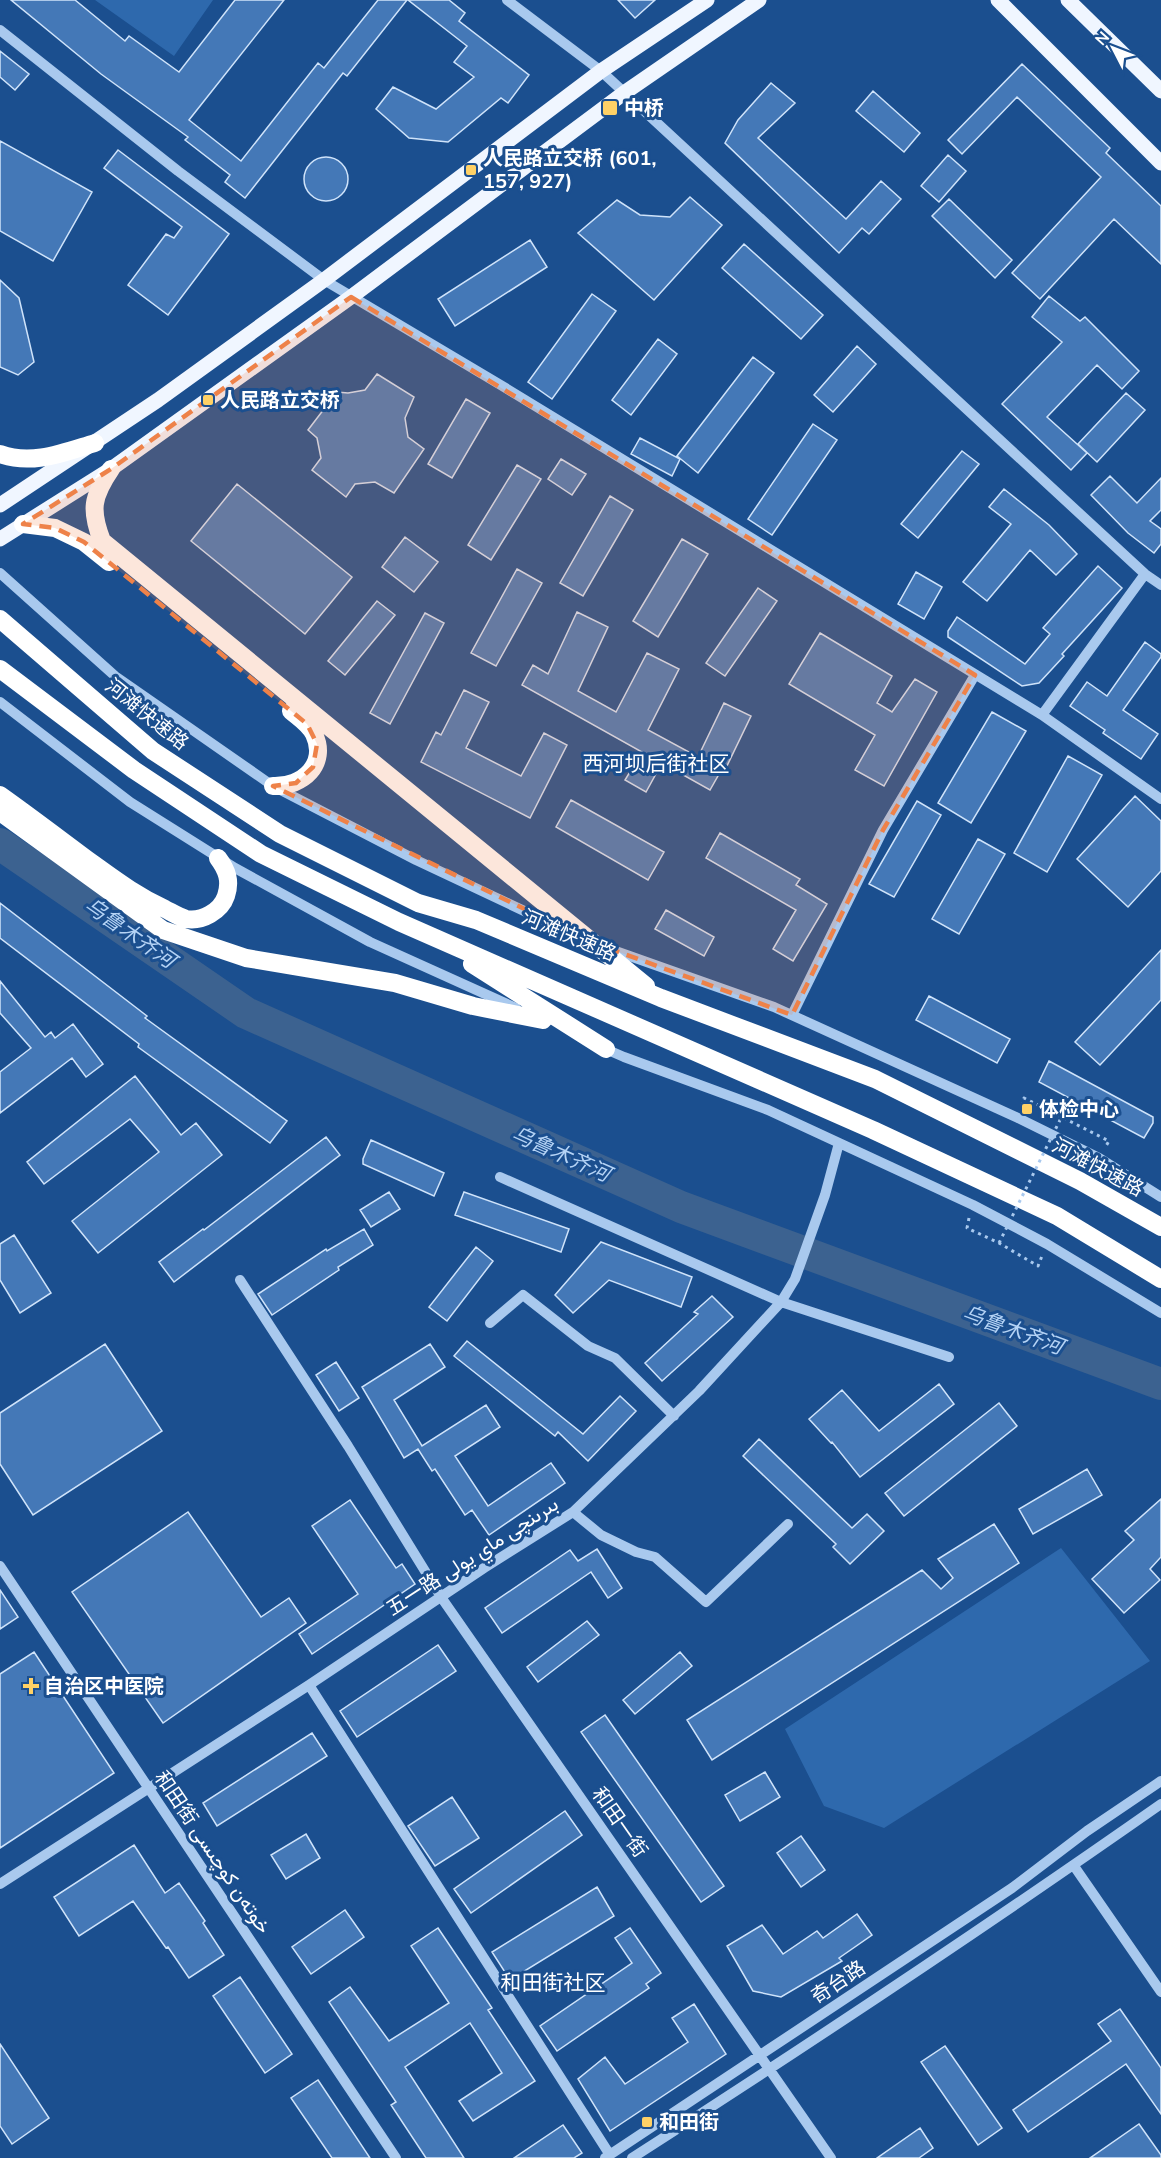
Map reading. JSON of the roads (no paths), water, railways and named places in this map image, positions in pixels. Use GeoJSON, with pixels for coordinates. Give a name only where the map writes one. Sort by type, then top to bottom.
{"type":"FeatureCollection","features":[{"type":"Feature","properties":{"kind":"highway"},"geometry":{"type":"LineString","coordinates":[[0,454],[10,458],[30,460],[95,443]]}},
{"type":"Feature","properties":{"kind":"highway"},"geometry":{"type":"LineString","coordinates":[[111,469],[99,487],[94,504],[94,520],[102,541],[661,998]]}},
{"type":"Feature","properties":{"kind":"highway"},"geometry":{"type":"LineString","coordinates":[[21,525],[55,528],[84,542],[307,724],[314,733],[317,744],[317,756],[313,767],[296,783],[273,786]]}},
{"type":"Feature","properties":{"kind":"highway","name":"河滩快速路"},"geometry":{"type":"LineString","coordinates":[[0,619],[153,751],[280,834],[417,903],[476,920],[661,998],[875,1079],[1080,1181],[1161,1227]]}},
{"type":"Feature","properties":{"kind":"highway"},"geometry":{"type":"LineString","coordinates":[[0,669],[134,770],[261,854],[422,932],[852,1121],[1036,1206],[1057,1216],[1161,1279]]}},
{"type":"Feature","properties":{"kind":"highway"},"geometry":{"type":"LineString","coordinates":[[0,795],[138,897],[186,919],[208,916],[218,909],[224,900],[228,889],[228,878],[225,867],[218,858]]}},
{"type":"Feature","properties":{"kind":"highway"},"geometry":{"type":"LineString","coordinates":[[0,812],[163,930],[246,958],[395,983],[473,1006],[543,1020]]}},
{"type":"Feature","properties":{"kind":"highway"},"geometry":{"type":"LineString","coordinates":[[422,932],[606,1049]]}},
{"type":"Feature","properties":{"kind":"main road"},"geometry":{"type":"LineString","coordinates":[[4,503],[158,400],[324,280],[601,71],[707,0]]}},
{"type":"Feature","properties":{"kind":"main road"},"geometry":{"type":"LineString","coordinates":[[0,539],[111,469],[351,297],[624,93],[759,0]]}},
{"type":"Feature","properties":{"kind":"main road"},"geometry":{"type":"LineString","coordinates":[[998,0],[1161,163]]}},
{"type":"Feature","properties":{"kind":"main road"},"geometry":{"type":"LineString","coordinates":[[1068,0],[1161,91]]}},
{"type":"Feature","properties":{"kind":"street"},"geometry":{"type":"LineString","coordinates":[[507,0],[601,71],[1145,574],[1161,585]]}},
{"type":"Feature","properties":{"kind":"street"},"geometry":{"type":"LineString","coordinates":[[0,30],[178,171],[324,280],[500,384],[1042,716],[1161,799]]}},
{"type":"Feature","properties":{"kind":"street"},"geometry":{"type":"LineString","coordinates":[[0,573],[115,676],[273,786],[416,860],[594,943],[774,1007],[1018,1118],[1099,1158],[1161,1197]]}},
{"type":"Feature","properties":{"kind":"street"},"geometry":{"type":"LineString","coordinates":[[1042,716],[1145,574]]}},
{"type":"Feature","properties":{"kind":"street"},"geometry":{"type":"LineString","coordinates":[[792,1015],[883,830],[975,675]]}},
{"type":"Feature","properties":{"kind":"street"},"geometry":{"type":"LineString","coordinates":[[0,702],[130,802],[218,858],[370,942],[606,1049],[768,1110],[839,1143],[1047,1244],[1161,1313]]}},
{"type":"Feature","properties":{"kind":"street","name":"五一路 بىرىنچى ماي يولى"},"geometry":{"type":"LineString","coordinates":[[0,1884],[573,1512],[674,1416],[781,1302],[795,1279],[825,1195],[839,1143]]}},
{"type":"Feature","properties":{"kind":"street"},"geometry":{"type":"LineString","coordinates":[[501,1177],[781,1302],[949,1357]]}},
{"type":"Feature","properties":{"kind":"street","name":"和田一街"},"geometry":{"type":"LineString","coordinates":[[240,1280],[348,1446],[441,1597],[831,2158]]}},
{"type":"Feature","properties":{"kind":"street"},"geometry":{"type":"LineString","coordinates":[[490,1323],[523,1295],[588,1346],[615,1358],[674,1416]]}},
{"type":"Feature","properties":{"kind":"street"},"geometry":{"type":"LineString","coordinates":[[573,1512],[601,1534],[636,1552],[655,1557],[706,1602],[788,1524]]}},
{"type":"Feature","properties":{"kind":"street","name":"和田街 خوتەن كوچىسى"},"geometry":{"type":"LineString","coordinates":[[0,1566],[396,2158]]}},
{"type":"Feature","properties":{"kind":"street"},"geometry":{"type":"LineString","coordinates":[[309,1685],[608,2156]]}},
{"type":"Feature","properties":{"kind":"street","name":"奇台路"},"geometry":{"type":"LineString","coordinates":[[608,2156],[1012,1888],[1087,1831],[1161,1781]]}},
{"type":"Feature","properties":{"kind":"street","name":"奇台路"},"geometry":{"type":"LineString","coordinates":[[632,2158],[770,2069],[1074,1866],[1161,1804]]}},
{"type":"Feature","properties":{"kind":"street"},"geometry":{"type":"LineString","coordinates":[[1074,1866],[1161,1992]]}},
{"type":"Feature","properties":{"kind":"waterway","name":"乌鲁木齐河"},"geometry":{"type":"LineString","coordinates":[[0,844],[246,1013],[681,1207],[1161,1384]]}},
{"type":"Feature","properties":{"kind":"place","name":"中桥"},"geometry":{"type":"Point","coordinates":[610,108]}},
{"type":"Feature","properties":{"kind":"place","name":"人民路立交桥 (601, 157, 927)"},"geometry":{"type":"Point","coordinates":[471,170]}},
{"type":"Feature","properties":{"kind":"place","name":"人民路立交桥"},"geometry":{"type":"Point","coordinates":[208,400]}},
{"type":"Feature","properties":{"kind":"place","name":"体检中心"},"geometry":{"type":"Point","coordinates":[1027,1109]}},
{"type":"Feature","properties":{"kind":"place","name":"自治区中医院"},"geometry":{"type":"Point","coordinates":[31,1686]}},
{"type":"Feature","properties":{"kind":"place","name":"和田街"},"geometry":{"type":"Point","coordinates":[647,2122]}},
{"type":"Feature","properties":{"kind":"district","name":"西河坝后街社区"},"geometry":{"type":"Point","coordinates":[656,764]}},
{"type":"Feature","properties":{"kind":"district","name":"和田街社区"},"geometry":{"type":"Point","coordinates":[553,1983]}}]}
